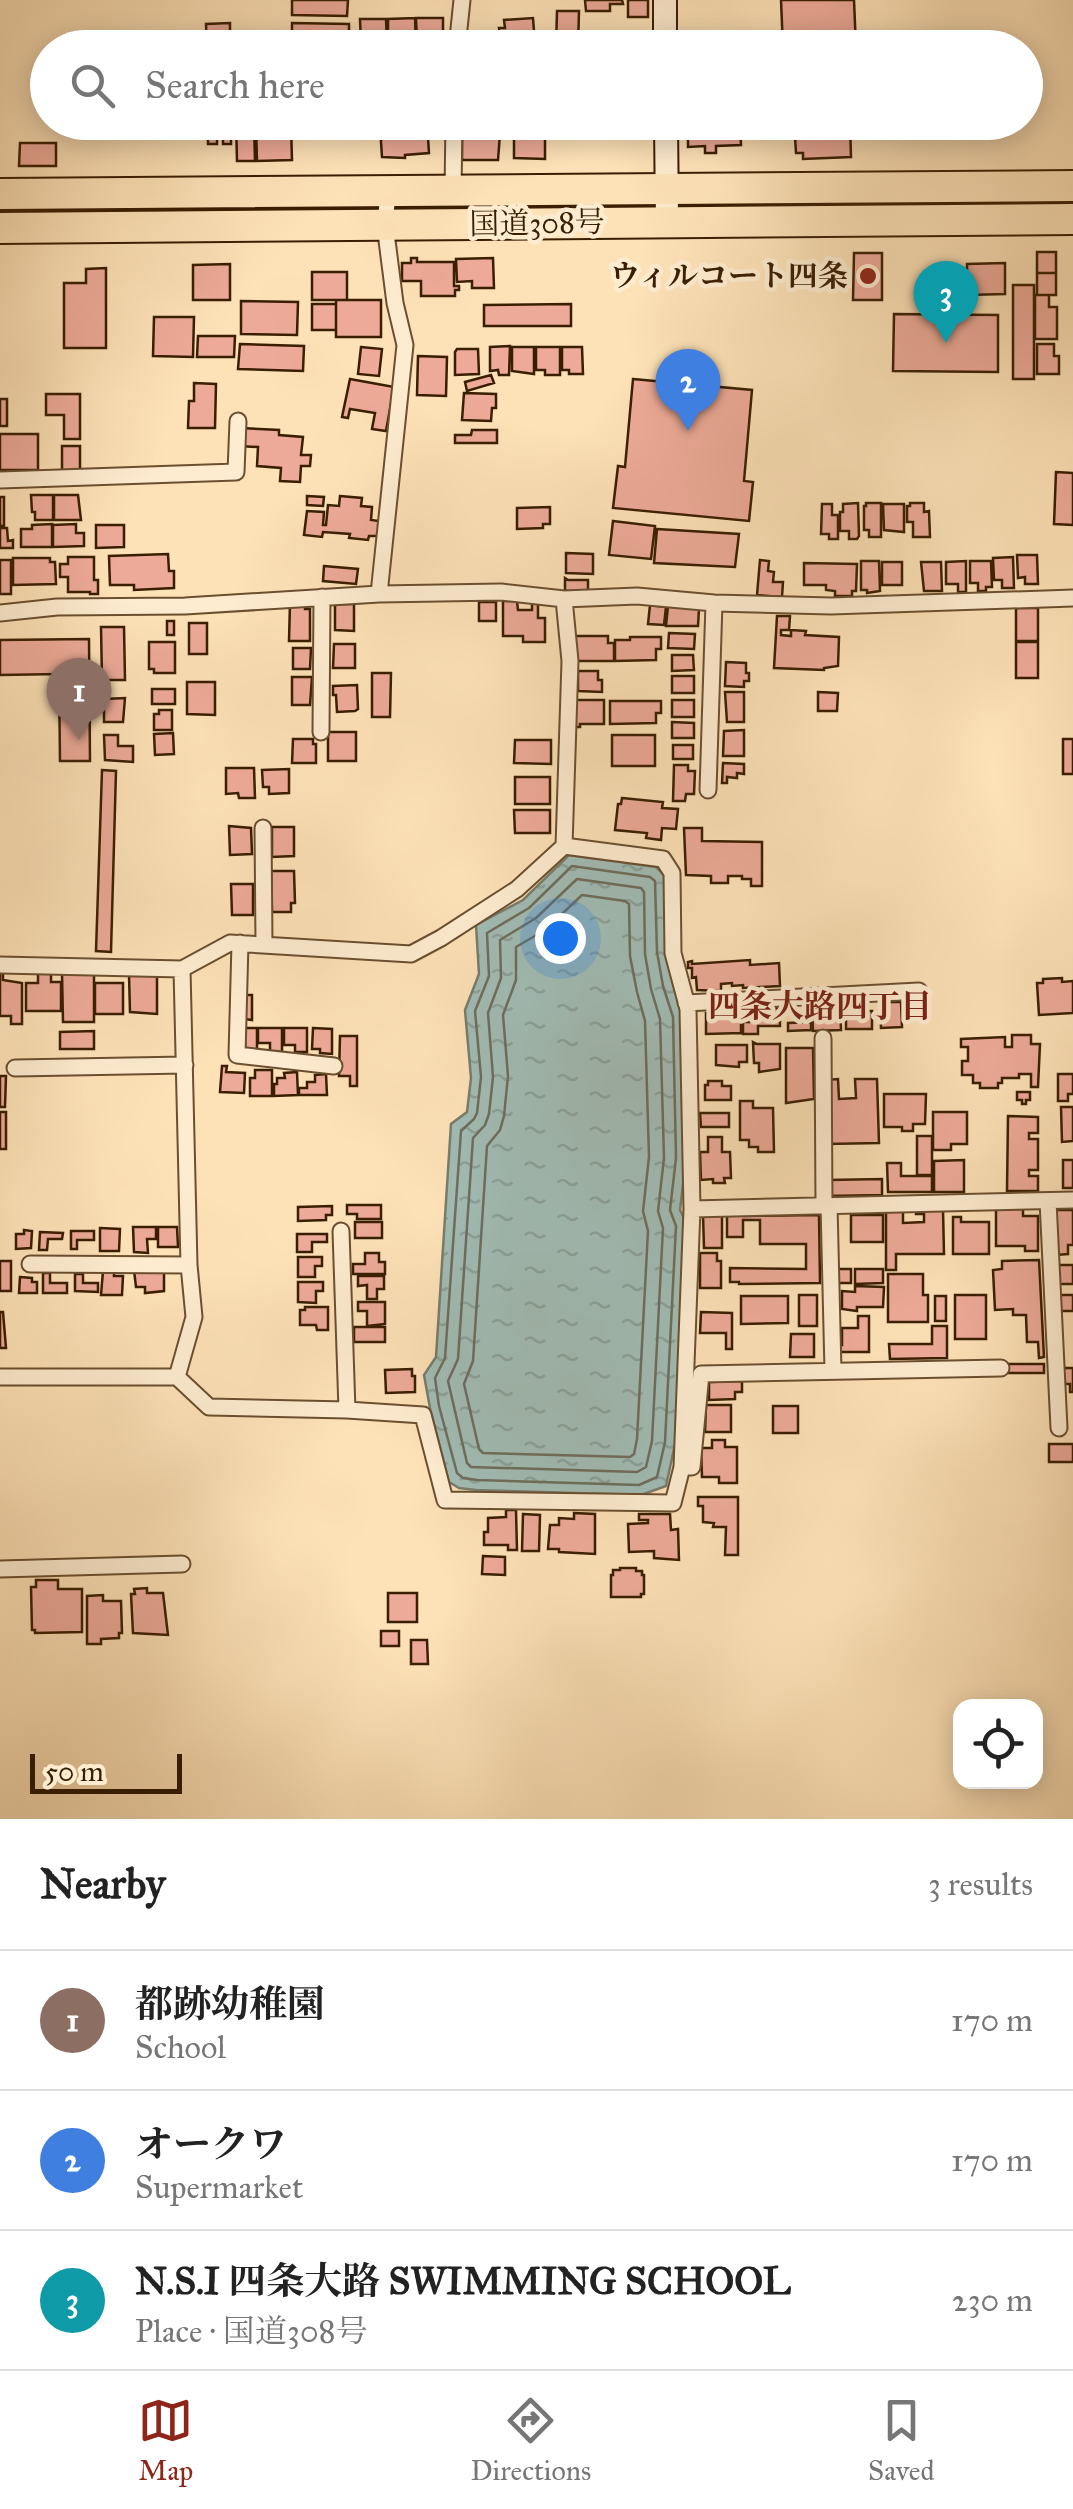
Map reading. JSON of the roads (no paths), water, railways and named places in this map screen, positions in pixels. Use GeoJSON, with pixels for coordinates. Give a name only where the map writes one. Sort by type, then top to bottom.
{"type":"FeatureCollection","features":[{"type":"Feature","properties":{"kind":"highway","name":"国道308号"},"geometry":{"type":"LineString","coordinates":[[0,194],[1073,186]]}},
{"type":"Feature","properties":{"kind":"highway","name":"国道308号"},"geometry":{"type":"LineString","coordinates":[[0,228],[1073,219]]}},
{"type":"Feature","properties":{"kind":"street"},"geometry":{"type":"LineString","coordinates":[[459,30],[462,0]]}},
{"type":"Feature","properties":{"kind":"street"},"geometry":{"type":"LineString","coordinates":[[665,0],[665,30]]}},
{"type":"Feature","properties":{"kind":"street"},"geometry":{"type":"LineString","coordinates":[[453,191],[454,140]]}},
{"type":"Feature","properties":{"kind":"street"},"geometry":{"type":"LineString","coordinates":[[666,140],[667,222]]}},
{"type":"Feature","properties":{"kind":"street"},"geometry":{"type":"LineString","coordinates":[[379,594],[405,345],[384,225],[388,192]]}},
{"type":"Feature","properties":{"kind":"street"},"geometry":{"type":"LineString","coordinates":[[0,480],[236,472],[238,421]]}},
{"type":"Feature","properties":{"kind":"street"},"geometry":{"type":"LineString","coordinates":[[0,613],[57,607],[186,606],[379,594],[501,592],[564,599],[638,596],[714,603],[831,606],[1073,598]]}},
{"type":"Feature","properties":{"kind":"street"},"geometry":{"type":"LineString","coordinates":[[321,732],[322,597]]}},
{"type":"Feature","properties":{"kind":"street"},"geometry":{"type":"LineString","coordinates":[[0,965],[182,970],[230,943],[411,954],[442,938],[517,889],[564,846],[570,661],[564,599]]}},
{"type":"Feature","properties":{"kind":"street"},"geometry":{"type":"LineString","coordinates":[[708,790],[714,603]]}},
{"type":"Feature","properties":{"kind":"street"},"geometry":{"type":"LineString","coordinates":[[263,828],[264,945]]}},
{"type":"Feature","properties":{"kind":"street"},"geometry":{"type":"LineString","coordinates":[[0,1377],[177,1377],[209,1407],[423,1414],[444,1500],[673,1503],[682,1468],[692,1209],[686,1003],[673,953],[672,873],[663,858],[564,846]]}},
{"type":"Feature","properties":{"kind":"street"},"geometry":{"type":"LineString","coordinates":[[240,943],[237,1055],[334,1066]]}},
{"type":"Feature","properties":{"kind":"street"},"geometry":{"type":"LineString","coordinates":[[177,1377],[194,1317],[182,970]]}},
{"type":"Feature","properties":{"kind":"street"},"geometry":{"type":"LineString","coordinates":[[686,1003],[919,991]]}},
{"type":"Feature","properties":{"kind":"street"},"geometry":{"type":"LineString","coordinates":[[823,1038],[832,1371]]}},
{"type":"Feature","properties":{"kind":"street"},"geometry":{"type":"LineString","coordinates":[[14,1068],[185,1064]]}},
{"type":"Feature","properties":{"kind":"street"},"geometry":{"type":"LineString","coordinates":[[692,1209],[1073,1200]]}},
{"type":"Feature","properties":{"kind":"street"},"geometry":{"type":"LineString","coordinates":[[1048,1201],[1059,1428]]}},
{"type":"Feature","properties":{"kind":"street"},"geometry":{"type":"LineString","coordinates":[[341,1231],[347,1410]]}},
{"type":"Feature","properties":{"kind":"street"},"geometry":{"type":"LineString","coordinates":[[30,1264],[190,1264]]}},
{"type":"Feature","properties":{"kind":"street"},"geometry":{"type":"LineString","coordinates":[[682,1468],[692,1467],[701,1374],[1001,1368]]}},
{"type":"Feature","properties":{"kind":"street"},"geometry":{"type":"LineString","coordinates":[[0,1569],[182,1564]]}},
{"type":"Feature","properties":{"kind":"water"},"geometry":{"type":"Polygon","coordinates":[[[569,855],[656,867],[665,876],[667,951],[683,1014],[686,1159],[680,1210],[686,1222],[675,1444],[666,1486],[641,1495],[459,1488],[449,1482],[424,1375],[436,1357],[451,1124],[467,1112],[471,1078],[465,1010],[479,974],[476,925],[523,900],[569,855]]]}},
{"type":"Feature","properties":{"kind":"place","name":"ウィルコート四条"},"geometry":{"type":"Point","coordinates":[868,276]}},
{"type":"Feature","properties":{"kind":"place","name":"N.S.I 四条大路 SWIMMING SCHOOL"},"geometry":{"type":"Point","coordinates":[946,343]}},
{"type":"Feature","properties":{"kind":"place","name":"オークワ"},"geometry":{"type":"Point","coordinates":[688,431]}},
{"type":"Feature","properties":{"kind":"place","name":"都跡幼稚園"},"geometry":{"type":"Point","coordinates":[79,740]}},
{"type":"Feature","properties":{"kind":"district","name":"四条大路四丁目"},"geometry":{"type":"Point","coordinates":[820,1006]}}]}
